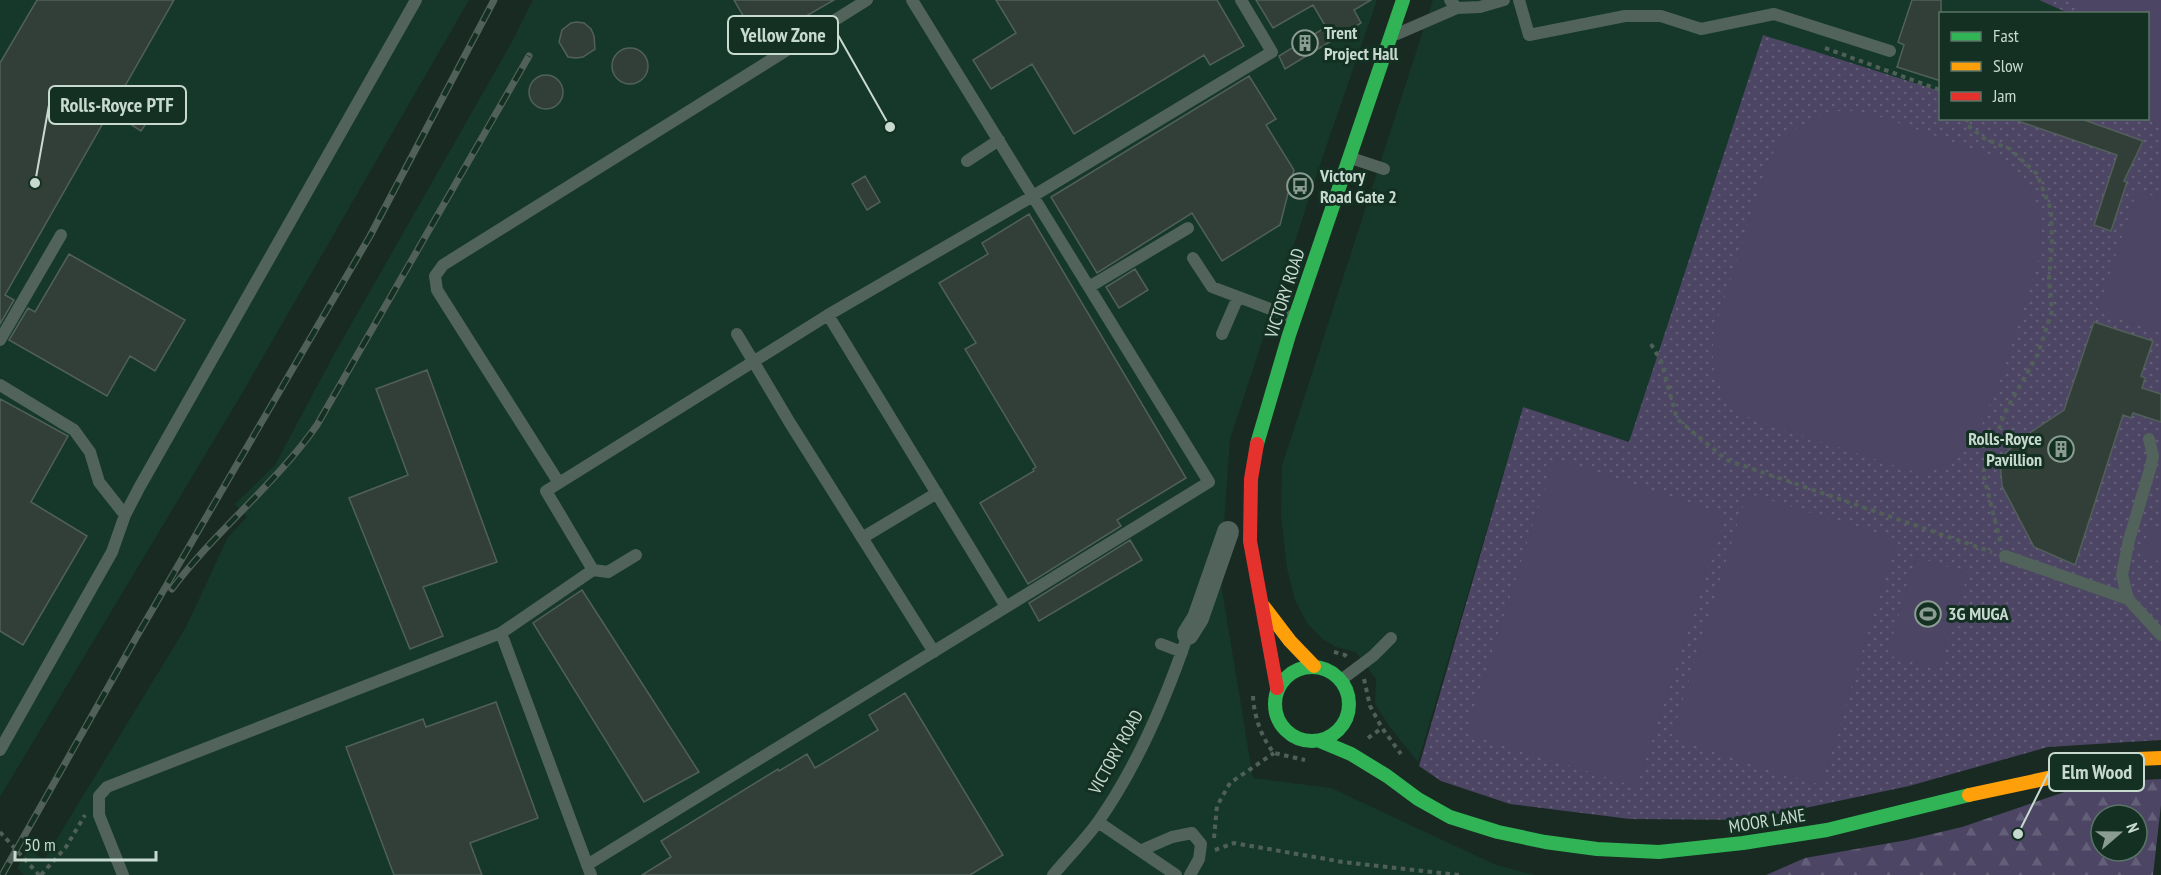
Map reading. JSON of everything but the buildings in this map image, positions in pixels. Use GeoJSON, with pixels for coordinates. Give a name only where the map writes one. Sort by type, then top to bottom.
{"type":"FeatureCollection","features":[{"type":"Feature","properties":{"kind":"street","name":"VICTORY ROAD"},"geometry":{"type":"LineString","coordinates":[[1277,688],[1250,541],[1251,479],[1259,432],[1403,0]]}},
{"type":"Feature","properties":{"kind":"street"},"geometry":{"type":"LineString","coordinates":[[1185,643],[1198,618],[1228,532]]}},
{"type":"Feature","properties":{"kind":"street","name":"VICTORY ROAD"},"geometry":{"type":"LineString","coordinates":[[1263,606],[1290,641],[1314,666]]}},
{"type":"Feature","properties":{"kind":"street"},"geometry":{"type":"LineString","coordinates":[[1314,666],[1329,670],[1341,680],[1349,698],[1349,708],[1340,729],[1330,736],[1320,741],[1299,740],[1282,728],[1274,709],[1277,688],[1292,672],[1302,667],[1314,666]]}},
{"type":"Feature","properties":{"kind":"street"},"geometry":{"type":"LineString","coordinates":[[1349,708],[1358,724]]}},
{"type":"Feature","properties":{"kind":"street","name":"MOOR LANE"},"geometry":{"type":"LineString","coordinates":[[1320,741],[1351,754],[1387,776],[1418,799],[1450,817],[1498,832],[1545,842],[1660,858],[1827,830],[2004,786],[2137,759],[2161,758]]}},
{"type":"Feature","properties":{"kind":"street","name":"MOOR LANE"},"geometry":{"type":"LineString","coordinates":[[1372,748],[1387,776]]}},
{"type":"Feature","properties":{"kind":"lane"},"geometry":{"type":"LineString","coordinates":[[0,750],[112,552],[125,515],[416,0]]}},
{"type":"Feature","properties":{"kind":"lane"},"geometry":{"type":"LineString","coordinates":[[560,483],[437,290],[435,276],[443,265],[867,0]]}},
{"type":"Feature","properties":{"kind":"lane"},"geometry":{"type":"LineString","coordinates":[[501,633],[589,870],[934,651],[1209,482],[912,0]]}},
{"type":"Feature","properties":{"kind":"lane"},"geometry":{"type":"LineString","coordinates":[[593,570],[546,491],[828,315],[1033,196],[1272,52],[1241,0]]}},
{"type":"Feature","properties":{"kind":"lane"},"geometry":{"type":"LineString","coordinates":[[1391,36],[1454,4],[1480,7],[1504,0]]}},
{"type":"Feature","properties":{"kind":"lane"},"geometry":{"type":"LineString","coordinates":[[1519,0],[1529,35],[1625,16],[1661,16],[1701,28],[1774,14],[1890,51]]}},
{"type":"Feature","properties":{"kind":"lane"},"geometry":{"type":"LineString","coordinates":[[967,161],[999,140]]}},
{"type":"Feature","properties":{"kind":"lane"},"geometry":{"type":"LineString","coordinates":[[1349,158],[1384,169]]}},
{"type":"Feature","properties":{"kind":"lane"},"geometry":{"type":"LineString","coordinates":[[1089,287],[1188,228]]}},
{"type":"Feature","properties":{"kind":"lane"},"geometry":{"type":"LineString","coordinates":[[0,340],[62,235]]}},
{"type":"Feature","properties":{"kind":"lane"},"geometry":{"type":"LineString","coordinates":[[1193,258],[1212,287],[1295,319]]}},
{"type":"Feature","properties":{"kind":"lane"},"geometry":{"type":"LineString","coordinates":[[1222,334],[1238,297]]}},
{"type":"Feature","properties":{"kind":"lane"},"geometry":{"type":"LineString","coordinates":[[828,315],[1006,607]]}},
{"type":"Feature","properties":{"kind":"lane"},"geometry":{"type":"LineString","coordinates":[[737,334],[934,651]]}},
{"type":"Feature","properties":{"kind":"lane"},"geometry":{"type":"LineString","coordinates":[[0,385],[74,430],[90,452],[99,482],[125,515]]}},
{"type":"Feature","properties":{"kind":"lane"},"geometry":{"type":"LineString","coordinates":[[2127,600],[2122,575],[2129,540],[2151,466],[2153,456],[2149,440]]}},
{"type":"Feature","properties":{"kind":"lane"},"geometry":{"type":"LineString","coordinates":[[862,538],[937,493]]}},
{"type":"Feature","properties":{"kind":"lane"},"geometry":{"type":"LineString","coordinates":[[123,875],[99,815],[99,799],[107,787],[501,633],[593,570],[608,572],[636,555]]}},
{"type":"Feature","properties":{"kind":"lane"},"geometry":{"type":"LineString","coordinates":[[2005,556],[2127,600],[2161,635]]}},
{"type":"Feature","properties":{"kind":"lane"},"geometry":{"type":"LineString","coordinates":[[1341,680],[1373,656],[1390,638]]}},
{"type":"Feature","properties":{"kind":"lane"},"geometry":{"type":"LineString","coordinates":[[1161,644],[1185,643]]}},
{"type":"Feature","properties":{"kind":"lane","name":"VICTORY ROAD"},"geometry":{"type":"LineString","coordinates":[[1053,875],[1098,822],[1155,722],[1185,643]]}},
{"type":"Feature","properties":{"kind":"lane"},"geometry":{"type":"LineString","coordinates":[[1098,822],[1176,875]]}},
{"type":"Feature","properties":{"kind":"lane"},"geometry":{"type":"LineString","coordinates":[[1142,850],[1172,837],[1192,833],[1201,844],[1199,859],[1190,875]]}},
{"type":"Feature","properties":{"kind":"path"},"geometry":{"type":"LineString","coordinates":[[1820,46],[1939,89]]}},
{"type":"Feature","properties":{"kind":"path"},"geometry":{"type":"LineString","coordinates":[[1967,120],[1966,124],[1975,132],[1985,139],[2010,149],[2037,174],[2051,210],[2052,245],[2049,278],[2052,311],[2038,354],[2005,412],[1983,473],[2005,556]]}},
{"type":"Feature","properties":{"kind":"path"},"geometry":{"type":"LineString","coordinates":[[1651,344],[1661,361],[1677,419],[1726,460],[2005,556]]}},
{"type":"Feature","properties":{"kind":"path"},"geometry":{"type":"LineString","coordinates":[[1274,753],[1230,783],[1216,806],[1213,851],[1234,843],[1343,862],[1460,875]]}},
{"type":"Feature","properties":{"kind":"path"},"geometry":{"type":"LineString","coordinates":[[0,832],[40,875],[66,847],[94,800],[99,799]]}},
{"type":"Feature","properties":{"kind":"shaded area"},"geometry":{"type":"Polygon","coordinates":[[[0,0],[469,0],[241,395],[0,797],[0,0]]]}},
{"type":"Feature","properties":{"kind":"shaded area"},"geometry":{"type":"Polygon","coordinates":[[[533,0],[1377,0],[1230,439],[1222,590],[1253,778],[1331,788],[1496,865],[1535,875],[24,875],[17,868],[28,849],[44,860],[186,627],[228,537],[247,517],[235,504],[275,465],[332,358],[513,40],[533,0]]]}},
{"type":"Feature","properties":{"kind":"shaded area"},"geometry":{"type":"Polygon","coordinates":[[[1433,0],[2039,0],[2066,12],[1939,12],[1939,91],[1763,36],[1629,442],[1523,407],[1418,762],[1389,726],[1375,704],[1376,679],[1356,652],[1336,647],[1324,640],[1307,623],[1295,600],[1287,568],[1281,515],[1282,466],[1433,0]]]}},
{"type":"Feature","properties":{"kind":"green space"},"geometry":{"type":"Polygon","coordinates":[[[2039,0],[2161,0],[2161,740],[2048,747],[1909,786],[1749,820],[1630,819],[1510,804],[1441,781],[1419,766],[1523,407],[1629,442],[1763,35],[1939,91],[1939,120],[2149,120],[2149,12],[2066,12],[2039,0]]]}},
{"type":"Feature","properties":{"kind":"green space"},"geometry":{"type":"Polygon","coordinates":[[[2077,0],[2161,0],[2161,128],[2149,120],[2149,12],[2080,12],[2077,0]]]}},
{"type":"Feature","properties":{"kind":"green space"},"geometry":{"type":"Polygon","coordinates":[[[1835,111],[1857,111],[1884,118],[2002,159],[2030,188],[2038,208],[2041,228],[2039,257],[2008,357],[1980,430],[1966,450],[1938,469],[1925,473],[1908,470],[1752,419],[1736,410],[1725,398],[1713,367],[1714,330],[1769,160],[1775,150],[1796,129],[1835,111]]]}},
{"type":"Feature","properties":{"kind":"green space"},"geometry":{"type":"Polygon","coordinates":[[[2137,191],[2161,198],[2161,333],[2097,312],[2137,191]]]}},
{"type":"Feature","properties":{"kind":"green space"},"geometry":{"type":"Polygon","coordinates":[[[1554,459],[1725,515],[1637,787],[1466,733],[1554,459]]]}},
{"type":"Feature","properties":{"kind":"green space"},"geometry":{"type":"Polygon","coordinates":[[[1747,493],[1897,540],[1821,785],[1671,738],[1747,493]]]}},
{"type":"Feature","properties":{"kind":"green space"},"geometry":{"type":"Polygon","coordinates":[[[2151,526],[2161,529],[2161,562],[2140,555],[2151,526]]]}},
{"type":"Feature","properties":{"kind":"green space","name":"3G MUGA"},"geometry":{"type":"Polygon","coordinates":[[[1916,557],[1968,573],[1939,670],[1887,655],[1916,557]]]}},
{"type":"Feature","properties":{"kind":"green space"},"geometry":{"type":"Polygon","coordinates":[[[2161,779],[2161,805],[2153,875],[1766,875],[1805,858],[1907,840],[1962,827],[2091,783],[2161,779]]]}},
{"type":"Feature","properties":{"kind":"railway"},"geometry":{"type":"LineString","coordinates":[[2,875],[137,636],[370,236],[494,0]]}},
{"type":"Feature","properties":{"kind":"railway"},"geometry":{"type":"LineString","coordinates":[[172,589],[207,547],[283,468],[317,425],[529,56]]}},
{"type":"Feature","properties":{"kind":"traffic: fast"},"geometry":{"type":"LineString","coordinates":[[1257,444],[1289,335],[1403,0]]}},
{"type":"Feature","properties":{"kind":"traffic: fast"},"geometry":{"type":"LineString","coordinates":[[1305,667],[1319,667],[1333,673],[1343,683],[1349,697],[1349,704],[1347,718],[1333,735],[1319,741],[1305,741],[1291,735],[1281,725],[1275,711],[1275,697],[1281,683],[1291,673],[1305,667]]}},
{"type":"Feature","properties":{"kind":"traffic: fast"},"geometry":{"type":"LineString","coordinates":[[1320,741],[1351,754],[1387,776],[1418,799],[1450,817],[1498,832],[1545,842],[1597,849],[1659,852],[1743,843],[1827,830],[1969,795]]}},
{"type":"Feature","properties":{"kind":"traffic: slow"},"geometry":{"type":"LineString","coordinates":[[1264,607],[1290,641],[1314,666]]}},
{"type":"Feature","properties":{"kind":"traffic: slow"},"geometry":{"type":"LineString","coordinates":[[1969,795],[2137,759],[2161,758]]}},
{"type":"Feature","properties":{"kind":"traffic: jam"},"geometry":{"type":"LineString","coordinates":[[1257,444],[1251,479],[1250,541],[1277,688]]}},
{"type":"Feature","properties":{"kind":"place","name":"Trent Project Hall"},"geometry":{"type":"Point","coordinates":[1305,43]}},
{"type":"Feature","properties":{"kind":"place","name":"Yellow Zone"},"geometry":{"type":"Point","coordinates":[890,127]}},
{"type":"Feature","properties":{"kind":"place","name":"Rolls-Royce PTF"},"geometry":{"type":"Point","coordinates":[35,183]}},
{"type":"Feature","properties":{"kind":"place","name":"Victory Road Gate 2"},"geometry":{"type":"Point","coordinates":[1300,186]}},
{"type":"Feature","properties":{"kind":"place","name":"Rolls-Royce Pavillion"},"geometry":{"type":"Point","coordinates":[2061,449]}},
{"type":"Feature","properties":{"kind":"place","name":"3G MUGA"},"geometry":{"type":"Point","coordinates":[1928,614]}},
{"type":"Feature","properties":{"kind":"place","name":"Elm Wood"},"geometry":{"type":"Point","coordinates":[2018,834]}}]}
